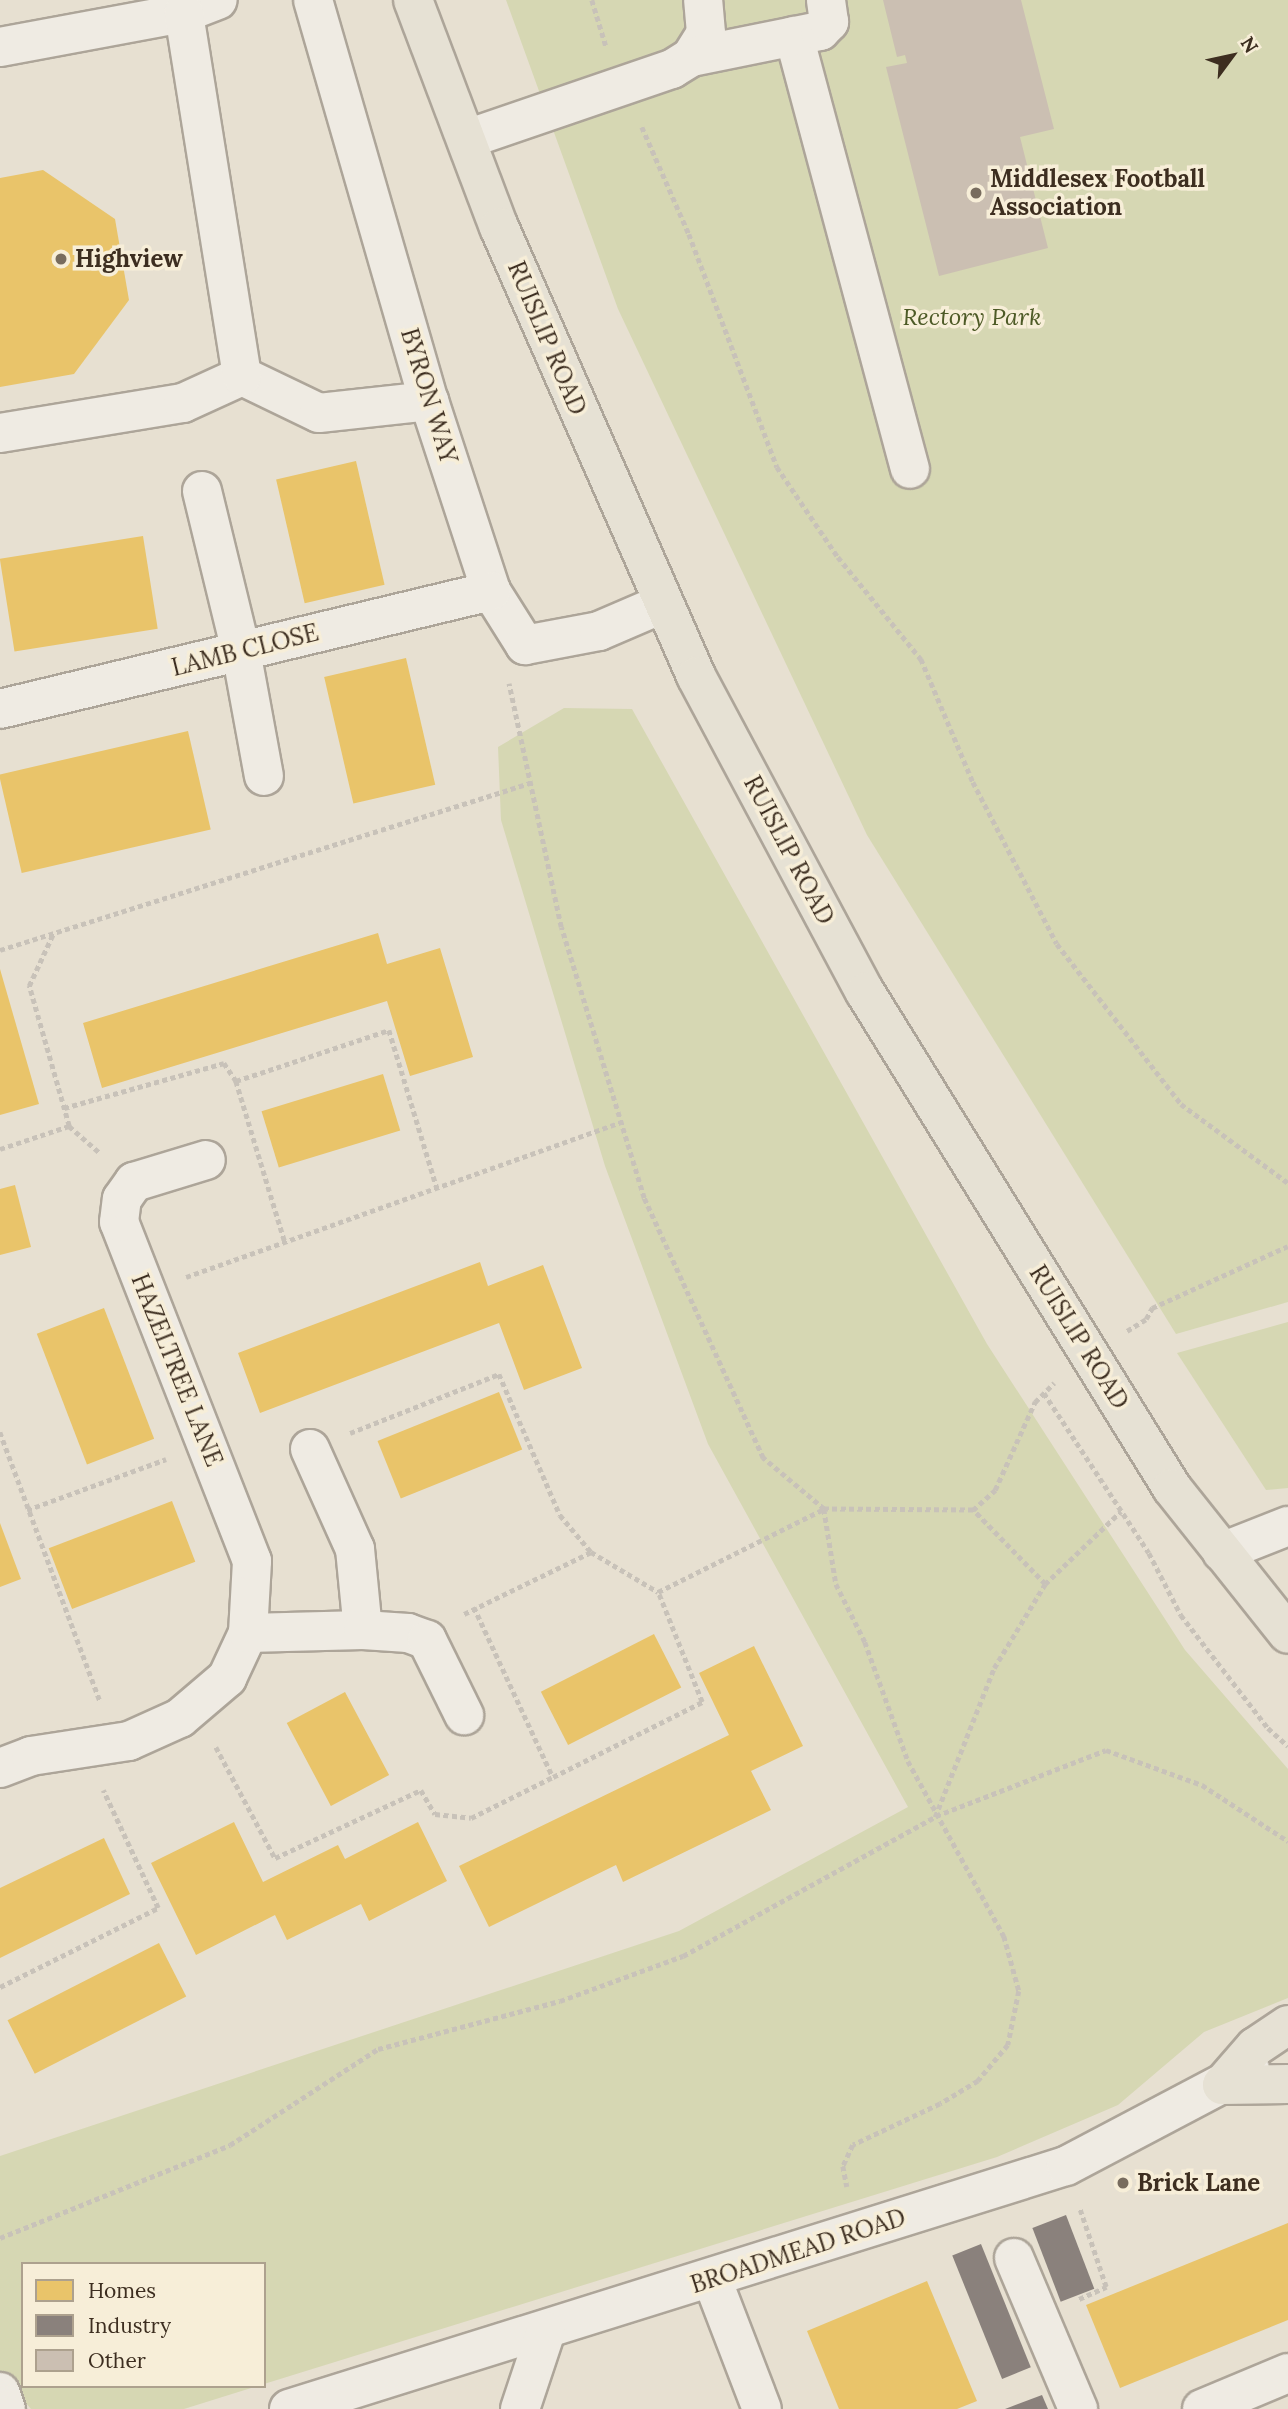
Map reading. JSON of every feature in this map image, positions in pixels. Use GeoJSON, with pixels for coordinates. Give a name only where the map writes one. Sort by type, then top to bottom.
{"type":"FeatureCollection","features":[{"type":"Feature","properties":{"kind":"main road","name":"RUISLIP ROAD"},"geometry":{"type":"LineString","coordinates":[[413,0],[499,227],[696,677],[865,992],[1172,1488],[1288,1634]]}},
{"type":"Feature","properties":{"kind":"main road"},"geometry":{"type":"LineString","coordinates":[[1222,2085],[1255,2047],[1288,2025]]}},
{"type":"Feature","properties":{"kind":"main road"},"geometry":{"type":"LineString","coordinates":[[1222,2085],[1288,2084]]}},
{"type":"Feature","properties":{"kind":"street","name":"BYRON WAY"},"geometry":{"type":"LineString","coordinates":[[313,0],[429,401],[491,591],[525,645],[599,631],[662,604]]}},
{"type":"Feature","properties":{"kind":"street"},"geometry":{"type":"LineString","coordinates":[[691,57],[706,33],[702,0]]}},
{"type":"Feature","properties":{"kind":"street"},"geometry":{"type":"LineString","coordinates":[[467,139],[672,69],[691,57],[820,30],[829,22],[826,0]]}},
{"type":"Feature","properties":{"kind":"street"},"geometry":{"type":"LineString","coordinates":[[0,47],[201,7],[242,376]]}},
{"type":"Feature","properties":{"kind":"street"},"geometry":{"type":"LineString","coordinates":[[794,36],[910,469]]}},
{"type":"Feature","properties":{"kind":"street"},"geometry":{"type":"LineString","coordinates":[[242,376],[319,413],[429,401]]}},
{"type":"Feature","properties":{"kind":"street"},"geometry":{"type":"LineString","coordinates":[[0,433],[183,403],[242,376]]}},
{"type":"Feature","properties":{"kind":"street"},"geometry":{"type":"LineString","coordinates":[[202,491],[241,651],[264,776]]}},
{"type":"Feature","properties":{"kind":"street","name":"LAMB CLOSE"},"geometry":{"type":"LineString","coordinates":[[0,709],[491,591]]}},
{"type":"Feature","properties":{"kind":"street","name":"HAZELTREE LANE"},"geometry":{"type":"LineString","coordinates":[[0,1768],[31,1756],[129,1741],[180,1718],[227,1678],[248,1633],[252,1561],[119,1222],[122,1199],[134,1182],[205,1160]]}},
{"type":"Feature","properties":{"kind":"street"},"geometry":{"type":"LineString","coordinates":[[310,1449],[355,1549],[363,1630]]}},
{"type":"Feature","properties":{"kind":"street"},"geometry":{"type":"LineString","coordinates":[[1222,1552],[1288,1526]]}},
{"type":"Feature","properties":{"kind":"street"},"geometry":{"type":"LineString","coordinates":[[248,1633],[363,1630],[408,1633],[427,1640],[464,1715]]}},
{"type":"Feature","properties":{"kind":"street","name":"BROADMEAD ROAD"},"geometry":{"type":"LineString","coordinates":[[289,2409],[712,2279],[1066,2166],[1222,2085],[1288,2047]]}},
{"type":"Feature","properties":{"kind":"street"},"geometry":{"type":"LineString","coordinates":[[1014,2258],[1078,2409]]}},
{"type":"Feature","properties":{"kind":"street"},"geometry":{"type":"LineString","coordinates":[[712,2279],[762,2409]]}},
{"type":"Feature","properties":{"kind":"street"},"geometry":{"type":"LineString","coordinates":[[520,2409],[546,2330]]}},
{"type":"Feature","properties":{"kind":"street"},"geometry":{"type":"LineString","coordinates":[[1202,2409],[1278,2388]]}},
{"type":"Feature","properties":{"kind":"street"},"geometry":{"type":"LineString","coordinates":[[0,2392],[6,2409]]}},
{"type":"Feature","properties":{"kind":"path"},"geometry":{"type":"LineString","coordinates":[[592,0],[600,32],[689,234],[777,467],[838,557],[920,659],[973,782],[1057,943],[1181,1104],[1288,1183]]}},
{"type":"Feature","properties":{"kind":"path"},"geometry":{"type":"LineString","coordinates":[[507,672],[561,927],[644,1198],[763,1458],[824,1509],[835,1584],[865,1642],[908,1761],[935,1816],[1004,1936],[1019,1991],[1008,2045],[978,2081],[940,2104],[853,2145],[843,2166],[862,2231]]}},
{"type":"Feature","properties":{"kind":"path"},"geometry":{"type":"LineString","coordinates":[[0,950],[530,783]]}},
{"type":"Feature","properties":{"kind":"path"},"geometry":{"type":"LineString","coordinates":[[0,1149],[69,1125],[29,986],[53,933]]}},
{"type":"Feature","properties":{"kind":"path"},"geometry":{"type":"LineString","coordinates":[[236,1081],[389,1030],[437,1188]]}},
{"type":"Feature","properties":{"kind":"path"},"geometry":{"type":"LineString","coordinates":[[64,1108],[224,1063],[236,1081],[285,1242]]}},
{"type":"Feature","properties":{"kind":"path"},"geometry":{"type":"LineString","coordinates":[[145,1292],[621,1122]]}},
{"type":"Feature","properties":{"kind":"path"},"geometry":{"type":"LineString","coordinates":[[1117,1337],[1146,1319],[1152,1308],[1288,1245]]}},
{"type":"Feature","properties":{"kind":"path"},"geometry":{"type":"LineString","coordinates":[[194,1706],[275,1858],[421,1790],[435,1814],[471,1818],[702,1702],[659,1592],[591,1552],[561,1514],[499,1374],[310,1449]]}},
{"type":"Feature","properties":{"kind":"path"},"geometry":{"type":"LineString","coordinates":[[659,1592],[824,1509],[973,1510],[995,1490],[1035,1402],[1062,1375]]}},
{"type":"Feature","properties":{"kind":"path"},"geometry":{"type":"LineString","coordinates":[[1044,1393],[1121,1511],[1181,1615],[1268,1728],[1288,1746]]}},
{"type":"Feature","properties":{"kind":"path"},"geometry":{"type":"LineString","coordinates":[[27,1510],[206,1445]]}},
{"type":"Feature","properties":{"kind":"path"},"geometry":{"type":"LineString","coordinates":[[973,1510],[1045,1584]]}},
{"type":"Feature","properties":{"kind":"path"},"geometry":{"type":"LineString","coordinates":[[935,1816],[995,1668],[1045,1584],[1121,1511]]}},
{"type":"Feature","properties":{"kind":"path"},"geometry":{"type":"LineString","coordinates":[[427,1640],[474,1607],[591,1552]]}},
{"type":"Feature","properties":{"kind":"path"},"geometry":{"type":"LineString","coordinates":[[474,1607],[553,1777]]}},
{"type":"Feature","properties":{"kind":"path"},"geometry":{"type":"LineString","coordinates":[[0,2238],[230,2145],[378,2049],[559,2001],[683,1956],[935,1816],[1106,1750],[1202,1785],[1288,1841]]}},
{"type":"Feature","properties":{"kind":"path"},"geometry":{"type":"LineString","coordinates":[[1039,2317],[1106,2287],[1066,2166]]}},
{"type":"Feature","properties":{"kind":"green space","name":"Rectory Park"},"geometry":{"type":"Polygon","coordinates":[[[506,0],[1288,0],[1288,1302],[1176,1334],[867,835],[618,309],[506,0]]]}},
{"type":"Feature","properties":{"kind":"green space"},"geometry":{"type":"Polygon","coordinates":[[[564,708],[632,709],[987,1344],[1185,1650],[1288,1769],[1288,1998],[1204,2032],[1118,2105],[997,2157],[266,2383],[266,2262],[21,2262],[21,2388],[252,2388],[184,2409],[31,2409],[0,2373],[0,2156],[679,1931],[908,1807],[708,1444],[605,1166],[501,820],[498,747],[564,708]]]}},
{"type":"Feature","properties":{"kind":"green space"},"geometry":{"type":"Polygon","coordinates":[[[1288,1322],[1288,1488],[1266,1490],[1177,1353],[1288,1322]]]}},
{"type":"Feature","properties":{"kind":"building: Homes","name":"Highview"},"geometry":{"type":"Polygon","coordinates":[[[43,170],[115,219],[129,300],[74,374],[0,387],[0,178],[43,170]]]}},
{"type":"Feature","properties":{"kind":"building: Homes"},"geometry":{"type":"Polygon","coordinates":[[[356,461],[385,585],[305,603],[276,479],[356,461]]]}},
{"type":"Feature","properties":{"kind":"building: Homes"},"geometry":{"type":"Polygon","coordinates":[[[143,536],[158,629],[14,652],[0,559],[143,536]]]}},
{"type":"Feature","properties":{"kind":"building: Homes"},"geometry":{"type":"Polygon","coordinates":[[[406,658],[435,785],[353,804],[324,677],[406,658]]]}},
{"type":"Feature","properties":{"kind":"building: Homes"},"geometry":{"type":"Polygon","coordinates":[[[188,731],[211,829],[22,873],[0,774],[188,731]]]}},
{"type":"Feature","properties":{"kind":"building: Homes"},"geometry":{"type":"Polygon","coordinates":[[[378,933],[387,964],[440,948],[473,1057],[410,1076],[387,1001],[102,1088],[83,1023],[378,933]]]}},
{"type":"Feature","properties":{"kind":"building: Homes"},"geometry":{"type":"Polygon","coordinates":[[[0,969],[39,1104],[0,1115],[0,969]]]}},
{"type":"Feature","properties":{"kind":"building: Homes"},"geometry":{"type":"Polygon","coordinates":[[[383,1074],[400,1130],[279,1168],[262,1111],[383,1074]]]}},
{"type":"Feature","properties":{"kind":"building: Homes"},"geometry":{"type":"Polygon","coordinates":[[[15,1185],[31,1247],[0,1255],[0,1189],[15,1185]]]}},
{"type":"Feature","properties":{"kind":"building: Homes"},"geometry":{"type":"Polygon","coordinates":[[[480,1262],[488,1286],[543,1265],[582,1368],[524,1390],[499,1323],[260,1413],[238,1353],[480,1262]]]}},
{"type":"Feature","properties":{"kind":"building: Homes"},"geometry":{"type":"Polygon","coordinates":[[[104,1308],[154,1439],[87,1465],[37,1334],[104,1308]]]}},
{"type":"Feature","properties":{"kind":"building: Homes"},"geometry":{"type":"Polygon","coordinates":[[[499,1392],[522,1449],[401,1499],[378,1441],[499,1392]]]}},
{"type":"Feature","properties":{"kind":"building: Homes"},"geometry":{"type":"Polygon","coordinates":[[[172,1501],[195,1562],[72,1609],[49,1548],[172,1501]]]}},
{"type":"Feature","properties":{"kind":"building: Homes"},"geometry":{"type":"Polygon","coordinates":[[[0,1523],[21,1579],[0,1587],[0,1523]]]}},
{"type":"Feature","properties":{"kind":"building: Homes"},"geometry":{"type":"Polygon","coordinates":[[[654,1634],[681,1687],[568,1745],[541,1692],[654,1634]]]}},
{"type":"Feature","properties":{"kind":"building: Homes"},"geometry":{"type":"Polygon","coordinates":[[[754,1646],[803,1746],[751,1771],[771,1810],[623,1882],[616,1865],[489,1927],[459,1866],[729,1735],[699,1673],[754,1646]]]}},
{"type":"Feature","properties":{"kind":"building: Homes"},"geometry":{"type":"Polygon","coordinates":[[[345,1692],[389,1775],[331,1806],[287,1723],[345,1692]]]}},
{"type":"Feature","properties":{"kind":"building: Homes"},"geometry":{"type":"Polygon","coordinates":[[[234,1822],[263,1882],[338,1845],[345,1859],[418,1822],[447,1881],[369,1921],[361,1904],[287,1940],[275,1915],[196,1955],[151,1863],[234,1822]]]}},
{"type":"Feature","properties":{"kind":"building: Homes"},"geometry":{"type":"Polygon","coordinates":[[[104,1838],[130,1894],[0,1958],[0,1888],[104,1838]]]}},
{"type":"Feature","properties":{"kind":"building: Homes"},"geometry":{"type":"Polygon","coordinates":[[[159,1943],[186,1996],[35,2074],[8,2020],[159,1943]]]}},
{"type":"Feature","properties":{"kind":"building: Homes"},"geometry":{"type":"Polygon","coordinates":[[[1288,2223],[1288,2320],[1120,2388],[1086,2305],[1288,2223]]]}},
{"type":"Feature","properties":{"kind":"building: Homes"},"geometry":{"type":"Polygon","coordinates":[[[927,2281],[977,2401],[957,2409],[839,2409],[807,2331],[927,2281]]]}},
{"type":"Feature","properties":{"kind":"building: Industry"},"geometry":{"type":"Polygon","coordinates":[[[1066,2215],[1094,2289],[1061,2302],[1032,2228],[1066,2215]]]}},
{"type":"Feature","properties":{"kind":"building: Industry"},"geometry":{"type":"Polygon","coordinates":[[[981,2244],[1031,2367],[1002,2379],[952,2256],[981,2244]]]}},
{"type":"Feature","properties":{"kind":"building: Industry"},"geometry":{"type":"Polygon","coordinates":[[[1042,2395],[1048,2409],[1005,2409],[1042,2395]]]}},
{"type":"Feature","properties":{"kind":"building: Other","name":"Middlesex Football Association"},"geometry":{"type":"Polygon","coordinates":[[[883,0],[1021,0],[1054,129],[1020,137],[1048,248],[939,276],[886,67],[907,63],[905,55],[897,57],[883,0]]]}},
{"type":"Feature","properties":{"kind":"place","name":"Middlesex Football Association"},"geometry":{"type":"Point","coordinates":[976,193]}},
{"type":"Feature","properties":{"kind":"place","name":"Highview"},"geometry":{"type":"Point","coordinates":[61,259]}},
{"type":"Feature","properties":{"kind":"place","name":"Brick Lane"},"geometry":{"type":"Point","coordinates":[1123,2183]}}]}
